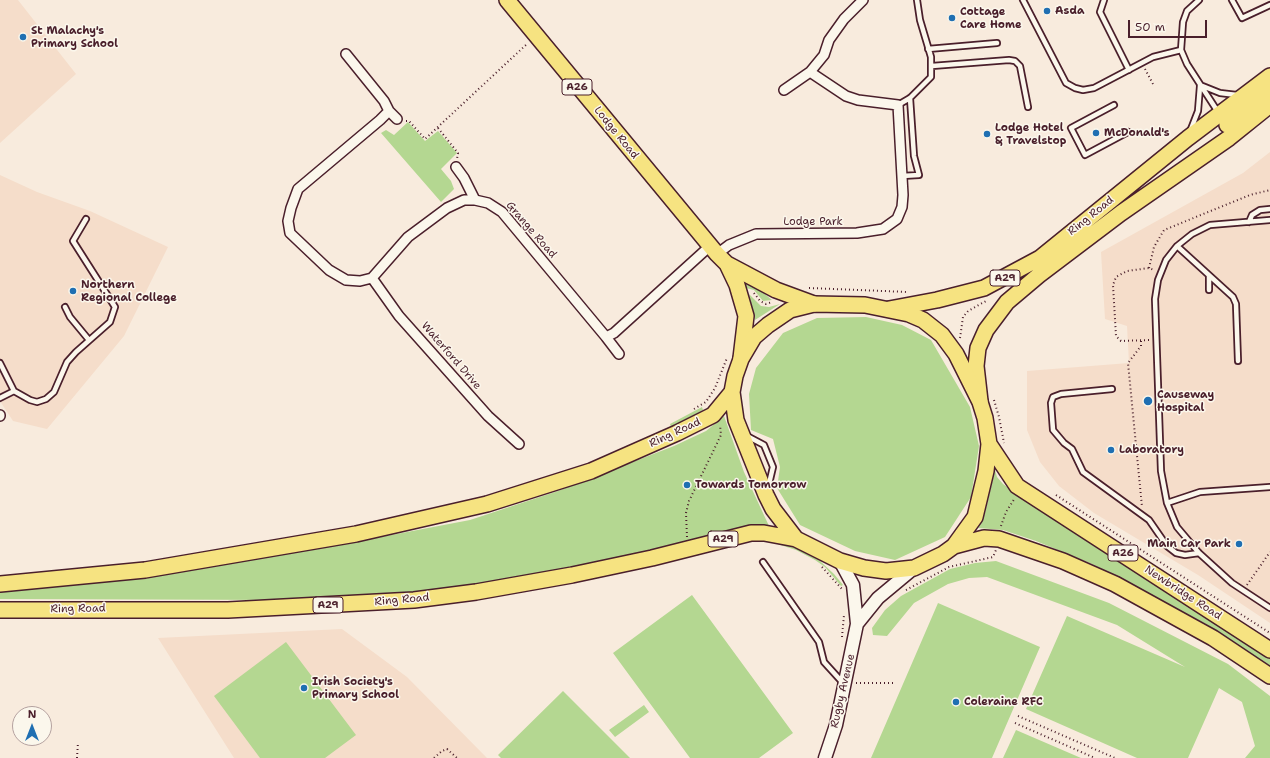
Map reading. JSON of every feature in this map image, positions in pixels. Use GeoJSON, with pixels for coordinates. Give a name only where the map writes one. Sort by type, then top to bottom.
{"type":"FeatureCollection","features":[{"type":"Feature","properties":{"kind":"main road","name":"Lodge Road"},"geometry":{"type":"LineString","coordinates":[[507,0],[718,255],[737,285],[746,316],[735,357]]}},
{"type":"Feature","properties":{"kind":"main road","name":"Ring Road"},"geometry":{"type":"LineString","coordinates":[[986,399],[976,366],[978,348],[986,330],[1007,302],[1039,275],[1121,213],[1225,126],[1244,95],[1270,76]]}},
{"type":"Feature","properties":{"kind":"main road"},"geometry":{"type":"LineString","coordinates":[[1225,126],[1270,92]]}},
{"type":"Feature","properties":{"kind":"main road","name":"Ring Road"},"geometry":{"type":"LineString","coordinates":[[889,309],[937,300],[984,288],[1040,258],[1188,138],[1225,126],[1270,105]]}},
{"type":"Feature","properties":{"kind":"main road","name":"Lodge Road"},"geometry":{"type":"LineString","coordinates":[[718,255],[779,292],[814,304]]}},
{"type":"Feature","properties":{"kind":"main road","name":"A29"},"geometry":{"type":"LineString","coordinates":[[814,304],[866,305],[889,309],[909,314],[923,320],[942,335],[986,399],[986,422],[997,444],[986,472],[975,517],[954,546],[943,554],[914,568],[886,572],[864,568],[840,561],[796,539],[773,509],[766,495],[736,420],[732,392],[735,357],[768,325],[790,310],[814,304]]}},
{"type":"Feature","properties":{"kind":"main road","name":"Ring Road"},"geometry":{"type":"LineString","coordinates":[[0,584],[145,570],[356,534],[487,504],[591,471],[677,433],[713,415],[732,392]]}},
{"type":"Feature","properties":{"kind":"main road","name":"Newbridge Road"},"geometry":{"type":"LineString","coordinates":[[997,444],[1017,486],[1270,650]]}},
{"type":"Feature","properties":{"kind":"main road","name":"Ring Road"},"geometry":{"type":"LineString","coordinates":[[0,610],[228,610],[414,600],[476,592],[572,575],[652,558],[751,533],[764,533],[796,539]]}},
{"type":"Feature","properties":{"kind":"main road","name":"Newbridge Road"},"geometry":{"type":"LineString","coordinates":[[954,546],[984,538],[999,539],[1063,561],[1115,584],[1200,631],[1270,676]]}},
{"type":"Feature","properties":{"kind":"street"},"geometry":{"type":"LineString","coordinates":[[784,90],[810,72],[824,55],[829,40],[844,19],[863,0]]}},
{"type":"Feature","properties":{"kind":"street"},"geometry":{"type":"LineString","coordinates":[[346,54],[384,101],[389,111],[397,119]]}},
{"type":"Feature","properties":{"kind":"street"},"geometry":{"type":"LineString","coordinates":[[810,72],[846,96],[858,100],[898,105],[902,176]]}},
{"type":"Feature","properties":{"kind":"street"},"geometry":{"type":"LineString","coordinates":[[389,111],[298,189],[288,222],[290,232],[329,270],[346,280],[360,281],[372,278],[408,236],[447,208],[464,200],[475,200],[464,178],[456,167]]}},
{"type":"Feature","properties":{"kind":"street","name":"Lodge Park"},"geometry":{"type":"LineString","coordinates":[[718,255],[729,245],[756,234],[857,233],[882,229],[897,219],[902,206],[902,176]]}},
{"type":"Feature","properties":{"kind":"street","name":"Grange Road"},"geometry":{"type":"LineString","coordinates":[[475,200],[488,203],[502,212],[606,336],[619,354]]}},
{"type":"Feature","properties":{"kind":"street"},"geometry":{"type":"LineString","coordinates":[[606,336],[614,333],[718,255]]}},
{"type":"Feature","properties":{"kind":"street","name":"Waterford Drive"},"geometry":{"type":"LineString","coordinates":[[372,278],[399,316],[488,416],[519,444]]}},
{"type":"Feature","properties":{"kind":"street","name":"Rugby Avenue"},"geometry":{"type":"LineString","coordinates":[[825,758],[850,684],[857,624],[853,585],[840,561]]}},
{"type":"Feature","properties":{"kind":"street","name":"Rugby Avenue"},"geometry":{"type":"LineString","coordinates":[[857,624],[878,598],[914,568]]}},
{"type":"Feature","properties":{"kind":"lane"},"geometry":{"type":"LineString","coordinates":[[898,105],[910,98],[931,77],[932,66],[920,20],[918,0]]}},
{"type":"Feature","properties":{"kind":"lane"},"geometry":{"type":"LineString","coordinates":[[1023,0],[1066,83],[1075,88],[1088,90],[1103,84],[1161,54],[1182,50]]}},
{"type":"Feature","properties":{"kind":"lane"},"geometry":{"type":"LineString","coordinates":[[1104,0],[1100,12],[1129,70]]}},
{"type":"Feature","properties":{"kind":"lane"},"geometry":{"type":"LineString","coordinates":[[1199,0],[1187,11],[1183,22],[1182,50],[1200,86],[1225,126]]}},
{"type":"Feature","properties":{"kind":"lane"},"geometry":{"type":"LineString","coordinates":[[1232,0],[1242,18],[1270,4]]}},
{"type":"Feature","properties":{"kind":"lane"},"geometry":{"type":"LineString","coordinates":[[928,49],[997,43]]}},
{"type":"Feature","properties":{"kind":"lane"},"geometry":{"type":"LineString","coordinates":[[932,66],[988,61],[1015,61],[1020,66],[1028,107]]}},
{"type":"Feature","properties":{"kind":"lane"},"geometry":{"type":"LineString","coordinates":[[1200,86],[1220,93],[1244,95]]}},
{"type":"Feature","properties":{"kind":"lane"},"geometry":{"type":"LineString","coordinates":[[1188,138],[1198,111],[1200,86]]}},
{"type":"Feature","properties":{"kind":"lane"},"geometry":{"type":"LineString","coordinates":[[902,176],[919,175],[914,156],[910,98]]}},
{"type":"Feature","properties":{"kind":"lane"},"geometry":{"type":"LineString","coordinates":[[1114,105],[1071,128],[1085,155],[1128,132]]}},
{"type":"Feature","properties":{"kind":"lane"},"geometry":{"type":"LineString","coordinates":[[1249,222],[1252,216],[1260,210],[1270,209]]}},
{"type":"Feature","properties":{"kind":"lane"},"geometry":{"type":"LineString","coordinates":[[0,363],[14,391],[30,400],[38,402],[46,399],[54,392],[67,362],[110,322],[115,307],[73,241],[86,219]]}},
{"type":"Feature","properties":{"kind":"lane"},"geometry":{"type":"LineString","coordinates":[[1270,220],[1210,226],[1192,234],[1177,246],[1166,260],[1158,280],[1155,299],[1161,471],[1167,503],[1177,527],[1199,553],[1243,591],[1270,608]]}},
{"type":"Feature","properties":{"kind":"lane"},"geometry":{"type":"LineString","coordinates":[[1177,246],[1233,297],[1236,304],[1238,361]]}},
{"type":"Feature","properties":{"kind":"lane"},"geometry":{"type":"LineString","coordinates":[[1208,290],[1209,276]]}},
{"type":"Feature","properties":{"kind":"lane"},"geometry":{"type":"LineString","coordinates":[[65,307],[70,317],[89,340]]}},
{"type":"Feature","properties":{"kind":"lane"},"geometry":{"type":"LineString","coordinates":[[1112,389],[1060,394],[1053,397],[1051,403],[1053,430],[1064,443],[1072,449],[1083,472],[1143,515],[1152,524],[1167,546],[1176,553],[1185,555],[1199,553]]}},
{"type":"Feature","properties":{"kind":"lane"},"geometry":{"type":"LineString","coordinates":[[0,398],[14,391]]}},
{"type":"Feature","properties":{"kind":"lane"},"geometry":{"type":"LineString","coordinates":[[1167,503],[1200,492],[1270,487]]}},
{"type":"Feature","properties":{"kind":"lane"},"geometry":{"type":"LineString","coordinates":[[763,562],[819,642],[824,662],[850,684]]}},
{"type":"Feature","properties":{"kind":"path"},"geometry":{"type":"LineString","coordinates":[[397,119],[409,121],[425,139],[536,36]]}},
{"type":"Feature","properties":{"kind":"path"},"geometry":{"type":"LineString","coordinates":[[1141,63],[1153,84]]}},
{"type":"Feature","properties":{"kind":"path"},"geometry":{"type":"LineString","coordinates":[[438,128],[458,153],[456,167]]}},
{"type":"Feature","properties":{"kind":"path"},"geometry":{"type":"LineString","coordinates":[[1149,268],[1154,247],[1164,230],[1250,196],[1270,190]]}},
{"type":"Feature","properties":{"kind":"path"},"geometry":{"type":"LineString","coordinates":[[1156,340],[1120,342],[1116,336],[1113,285],[1116,277],[1127,271],[1149,268],[1161,272]]}},
{"type":"Feature","properties":{"kind":"path"},"geometry":{"type":"LineString","coordinates":[[802,288],[911,292]]}},
{"type":"Feature","properties":{"kind":"path"},"geometry":{"type":"LineString","coordinates":[[749,291],[766,304],[774,301]]}},
{"type":"Feature","properties":{"kind":"path"},"geometry":{"type":"LineString","coordinates":[[963,342],[960,338],[963,317],[968,311],[989,300]]}},
{"type":"Feature","properties":{"kind":"path"},"geometry":{"type":"LineString","coordinates":[[1141,341],[1141,346],[1128,362],[1143,515]]}},
{"type":"Feature","properties":{"kind":"path"},"geometry":{"type":"LineString","coordinates":[[706,402],[735,357]]}},
{"type":"Feature","properties":{"kind":"path"},"geometry":{"type":"LineString","coordinates":[[986,399],[999,417],[997,444]]}},
{"type":"Feature","properties":{"kind":"path"},"geometry":{"type":"LineString","coordinates":[[687,540],[686,513],[689,502],[721,435],[720,425]]}},
{"type":"Feature","properties":{"kind":"path"},"geometry":{"type":"LineString","coordinates":[[1054,494],[1085,512],[1270,633]]}},
{"type":"Feature","properties":{"kind":"path"},"geometry":{"type":"LineString","coordinates":[[1000,528],[1006,512],[1017,496]]}},
{"type":"Feature","properties":{"kind":"path"},"geometry":{"type":"LineString","coordinates":[[1243,591],[1270,552]]}},
{"type":"Feature","properties":{"kind":"path"},"geometry":{"type":"LineString","coordinates":[[900,594],[949,567],[992,557]]}},
{"type":"Feature","properties":{"kind":"path"},"geometry":{"type":"LineString","coordinates":[[818,565],[825,569],[842,589]]}},
{"type":"Feature","properties":{"kind":"path"},"geometry":{"type":"LineString","coordinates":[[850,684],[896,683]]}},
{"type":"Feature","properties":{"kind":"path"},"geometry":{"type":"LineString","coordinates":[[1018,716],[1115,758]]}},
{"type":"Feature","properties":{"kind":"path"},"geometry":{"type":"LineString","coordinates":[[1015,722],[1095,758]]}},
{"type":"Feature","properties":{"kind":"path"},"geometry":{"type":"LineString","coordinates":[[77,758],[78,742]]}},
{"type":"Feature","properties":{"kind":"path"},"geometry":{"type":"LineString","coordinates":[[434,758],[442,751],[447,749],[457,758]]}},
{"type":"Feature","properties":{"kind":"shaded area","name":"St Malachy's Primary School"},"geometry":{"type":"Polygon","coordinates":[[[0,0],[18,0],[76,74],[0,143],[0,0]]]}},
{"type":"Feature","properties":{"kind":"shaded area","name":"Causeway Hospital"},"geometry":{"type":"Polygon","coordinates":[[[1270,152],[1270,623],[1198,575],[1094,513],[1059,486],[1040,462],[1027,430],[1027,371],[1129,363],[1127,326],[1105,319],[1101,252],[1243,173],[1270,152]]]}},
{"type":"Feature","properties":{"kind":"shaded area","name":"Northern Regional College"},"geometry":{"type":"Polygon","coordinates":[[[0,175],[37,192],[90,211],[168,247],[124,336],[47,429],[13,421],[0,401],[0,175]]]}},
{"type":"Feature","properties":{"kind":"shaded area","name":"Irish Society's Primary School"},"geometry":{"type":"Polygon","coordinates":[[[342,629],[407,677],[487,758],[234,758],[158,638],[342,629]]]}},
{"type":"Feature","properties":{"kind":"green space"},"geometry":{"type":"Polygon","coordinates":[[[408,122],[425,141],[438,131],[457,153],[441,169],[451,181],[454,189],[441,202],[381,133],[386,130],[394,135],[408,122]]]}},
{"type":"Feature","properties":{"kind":"green space"},"geometry":{"type":"Polygon","coordinates":[[[736,271],[772,300],[763,301],[754,290],[746,288],[736,271]]]}},
{"type":"Feature","properties":{"kind":"green space"},"geometry":{"type":"Polygon","coordinates":[[[749,294],[761,306],[769,307],[780,304],[755,320],[749,294]]]}},
{"type":"Feature","properties":{"kind":"green space"},"geometry":{"type":"Polygon","coordinates":[[[866,317],[902,325],[931,340],[970,407],[979,446],[971,497],[945,537],[895,560],[855,551],[800,525],[777,488],[780,467],[773,439],[751,430],[749,394],[756,368],[783,333],[817,318],[866,317]]]}},
{"type":"Feature","properties":{"kind":"green space"},"geometry":{"type":"Polygon","coordinates":[[[702,407],[703,410],[671,427],[670,424],[702,407]]]}},
{"type":"Feature","properties":{"kind":"green space"},"geometry":{"type":"Polygon","coordinates":[[[724,416],[744,472],[769,526],[744,527],[623,558],[501,581],[427,591],[286,600],[0,599],[0,590],[136,577],[318,549],[470,520],[558,491],[674,446],[706,431],[724,416]]]}},
{"type":"Feature","properties":{"kind":"green space"},"geometry":{"type":"Polygon","coordinates":[[[995,470],[997,477],[1003,484],[1015,493],[1270,657],[1270,666],[1206,624],[1092,564],[1036,541],[1003,530],[978,528],[985,513],[995,470]]]}},
{"type":"Feature","properties":{"kind":"green space"},"geometry":{"type":"Polygon","coordinates":[[[750,539],[771,540],[796,548],[820,561],[843,585],[841,586],[825,567],[815,560],[796,550],[771,542],[750,541],[733,544],[696,556],[695,554],[750,539]]]}},
{"type":"Feature","properties":{"kind":"green space"},"geometry":{"type":"Polygon","coordinates":[[[996,561],[1109,603],[1228,664],[1270,696],[1270,758],[1245,758],[1255,746],[1242,702],[1219,688],[1188,758],[1137,758],[1026,709],[1067,616],[1185,667],[1117,625],[987,577],[969,578],[948,584],[914,603],[887,636],[873,635],[872,628],[885,610],[901,596],[950,569],[975,563],[996,561]]]}},
{"type":"Feature","properties":{"kind":"green space"},"geometry":{"type":"Polygon","coordinates":[[[692,595],[793,733],[759,758],[690,758],[613,653],[692,595]]]}},
{"type":"Feature","properties":{"kind":"green space","name":"Coleraine RFC"},"geometry":{"type":"Polygon","coordinates":[[[938,603],[1040,647],[992,758],[871,758],[938,603]]]}},
{"type":"Feature","properties":{"kind":"green space"},"geometry":{"type":"Polygon","coordinates":[[[286,642],[356,735],[325,758],[260,758],[214,696],[286,642]]]}},
{"type":"Feature","properties":{"kind":"green space"},"geometry":{"type":"Polygon","coordinates":[[[563,691],[630,758],[501,758],[498,755],[563,691]]]}},
{"type":"Feature","properties":{"kind":"green space"},"geometry":{"type":"Polygon","coordinates":[[[644,705],[649,712],[615,737],[609,730],[644,705]]]}},
{"type":"Feature","properties":{"kind":"green space"},"geometry":{"type":"Polygon","coordinates":[[[1016,730],[1081,758],[1003,758],[1016,730]]]}},
{"type":"Feature","properties":{"kind":"place","name":"Asda"},"geometry":{"type":"Point","coordinates":[1047,11]}},
{"type":"Feature","properties":{"kind":"place","name":"Cottage Care Home"},"geometry":{"type":"Point","coordinates":[952,18]}},
{"type":"Feature","properties":{"kind":"place","name":"St Malachy's Primary School"},"geometry":{"type":"Point","coordinates":[23,37]}},
{"type":"Feature","properties":{"kind":"place","name":"McDonald's"},"geometry":{"type":"Point","coordinates":[1096,133]}},
{"type":"Feature","properties":{"kind":"place","name":"Lodge Hotel & Travelstop"},"geometry":{"type":"Point","coordinates":[987,134]}},
{"type":"Feature","properties":{"kind":"place","name":"Northern Regional College"},"geometry":{"type":"Point","coordinates":[73,291]}},
{"type":"Feature","properties":{"kind":"place","name":"Causeway Hospital"},"geometry":{"type":"Point","coordinates":[1148,401]}},
{"type":"Feature","properties":{"kind":"place","name":"Laboratory"},"geometry":{"type":"Point","coordinates":[1111,450]}},
{"type":"Feature","properties":{"kind":"place","name":"Towards Tomorrow"},"geometry":{"type":"Point","coordinates":[687,485]}},
{"type":"Feature","properties":{"kind":"place","name":"Main Car Park"},"geometry":{"type":"Point","coordinates":[1239,544]}},
{"type":"Feature","properties":{"kind":"place","name":"Irish Society's Primary School"},"geometry":{"type":"Point","coordinates":[304,688]}},
{"type":"Feature","properties":{"kind":"place","name":"Coleraine RFC"},"geometry":{"type":"Point","coordinates":[956,702]}}]}
